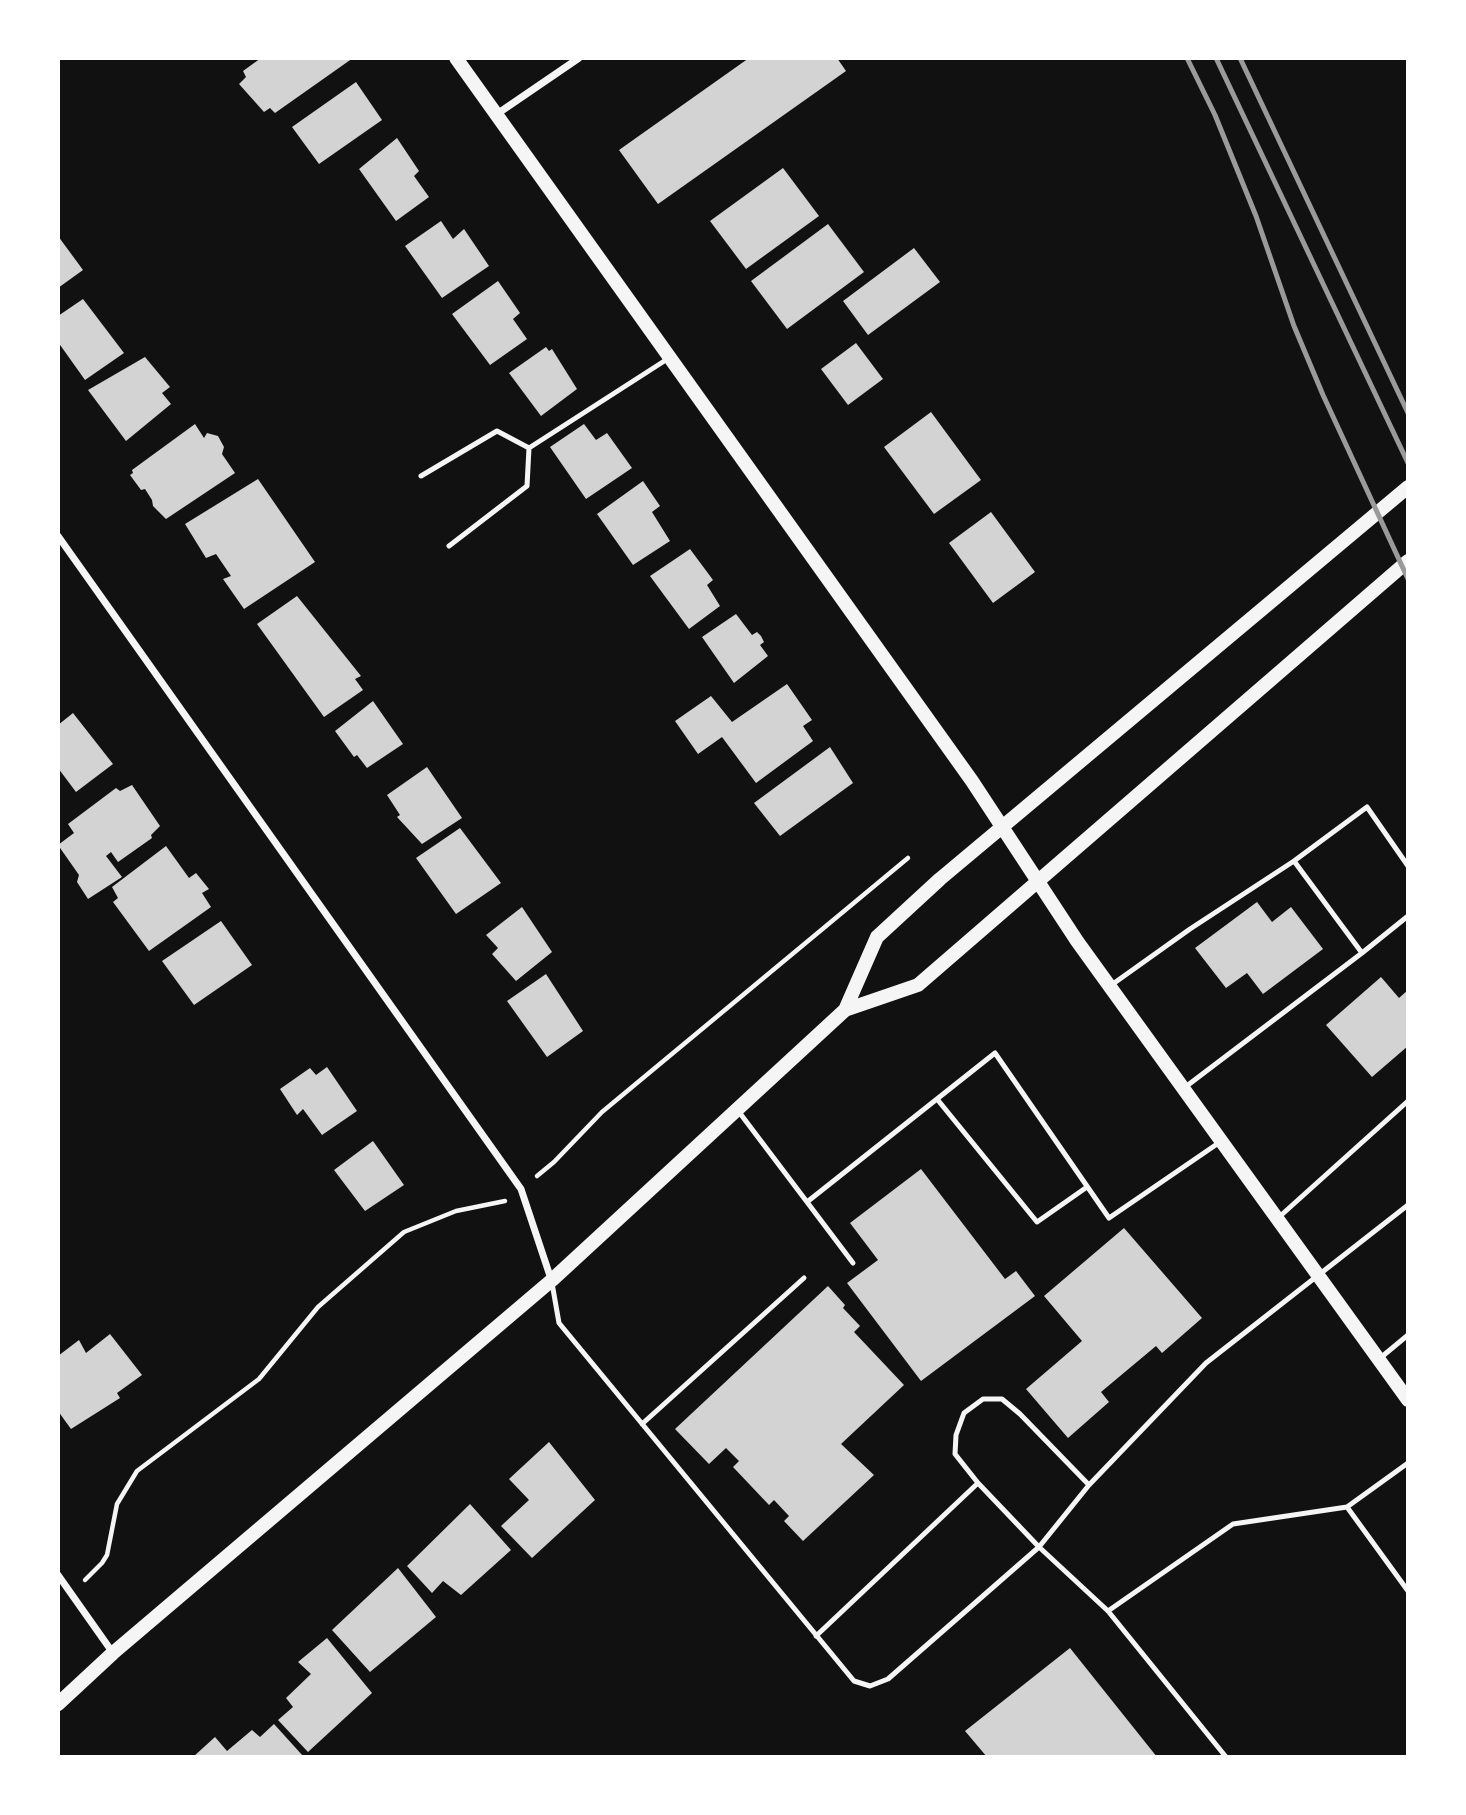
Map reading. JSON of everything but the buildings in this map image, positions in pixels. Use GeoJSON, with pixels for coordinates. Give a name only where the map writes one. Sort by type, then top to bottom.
{"type":"FeatureCollection","features":[{"type":"Feature","properties":{"kind":"main road"},"geometry":{"type":"LineString","coordinates":[[456,58],[972,781],[1110,986],[1408,1400]]}},
{"type":"Feature","properties":{"kind":"main road"},"geometry":{"type":"LineString","coordinates":[[845,1010],[877,937],[940,879],[1408,487]]}},
{"type":"Feature","properties":{"kind":"main road"},"geometry":{"type":"LineString","coordinates":[[58,1703],[113,1653],[552,1280],[845,1010],[918,985],[1408,561]]}},
{"type":"Feature","properties":{"kind":"street"},"geometry":{"type":"LineString","coordinates":[[497,114],[579,58]]}},
{"type":"Feature","properties":{"kind":"street"},"geometry":{"type":"LineString","coordinates":[[58,536],[521,1189],[552,1280]]}},
{"type":"Feature","properties":{"kind":"street"},"geometry":{"type":"LineString","coordinates":[[58,1575],[113,1653]]}},
{"type":"Feature","properties":{"kind":"lane"},"geometry":{"type":"LineString","coordinates":[[529,448],[669,358]]}},
{"type":"Feature","properties":{"kind":"lane"},"geometry":{"type":"LineString","coordinates":[[421,476],[497,430],[529,448]]}},
{"type":"Feature","properties":{"kind":"lane"},"geometry":{"type":"LineString","coordinates":[[449,546],[527,486],[529,448]]}},
{"type":"Feature","properties":{"kind":"lane"},"geometry":{"type":"LineString","coordinates":[[1110,986],[1190,929],[1294,861],[1367,807],[1408,866]]}},
{"type":"Feature","properties":{"kind":"lane"},"geometry":{"type":"LineString","coordinates":[[1294,861],[1362,953]]}},
{"type":"Feature","properties":{"kind":"lane"},"geometry":{"type":"LineString","coordinates":[[1184,1088],[1408,916]]}},
{"type":"Feature","properties":{"kind":"lane"},"geometry":{"type":"LineString","coordinates":[[807,1202],[995,1054],[1109,1218],[1222,1140]]}},
{"type":"Feature","properties":{"kind":"lane"},"geometry":{"type":"LineString","coordinates":[[937,1099],[1037,1222],[1087,1187]]}},
{"type":"Feature","properties":{"kind":"lane"},"geometry":{"type":"LineString","coordinates":[[1278,1218],[1408,1101]]}},
{"type":"Feature","properties":{"kind":"lane"},"geometry":{"type":"LineString","coordinates":[[737,1109],[853,1263]]}},
{"type":"Feature","properties":{"kind":"lane"},"geometry":{"type":"LineString","coordinates":[[552,1280],[559,1323],[853,1681],[870,1686],[888,1679],[1039,1547],[1089,1485],[1206,1363],[1408,1205]]}},
{"type":"Feature","properties":{"kind":"lane"},"geometry":{"type":"LineString","coordinates":[[642,1424],[804,1278]]}},
{"type":"Feature","properties":{"kind":"lane"},"geometry":{"type":"LineString","coordinates":[[1378,1359],[1408,1335]]}},
{"type":"Feature","properties":{"kind":"lane"},"geometry":{"type":"LineString","coordinates":[[1089,1485],[1002,1399],[983,1398],[964,1413],[956,1435],[955,1454],[978,1483],[1039,1547],[1108,1611],[1226,1757]]}},
{"type":"Feature","properties":{"kind":"lane"},"geometry":{"type":"LineString","coordinates":[[1108,1611],[1233,1524],[1347,1507],[1408,1463]]}},
{"type":"Feature","properties":{"kind":"lane"},"geometry":{"type":"LineString","coordinates":[[816,1636],[978,1483]]}},
{"type":"Feature","properties":{"kind":"lane"},"geometry":{"type":"LineString","coordinates":[[1347,1507],[1408,1591]]}},
{"type":"Feature","properties":{"kind":"path"},"geometry":{"type":"LineString","coordinates":[[554,1162],[602,1112],[908,858]]}},
{"type":"Feature","properties":{"kind":"path"},"geometry":{"type":"LineString","coordinates":[[102,1563],[107,1555],[117,1504],[137,1471],[258,1379],[318,1307],[404,1232],[456,1210],[506,1200]]}},
{"type":"Feature","properties":{"kind":"railway"},"geometry":{"type":"LineString","coordinates":[[1187,58],[1215,115],[1256,216],[1294,326],[1323,395],[1408,579]]}},
{"type":"Feature","properties":{"kind":"railway"},"geometry":{"type":"LineString","coordinates":[[1216,58],[1408,463]]}},
{"type":"Feature","properties":{"kind":"railway"},"geometry":{"type":"LineString","coordinates":[[1240,58],[1408,413]]}}]}
